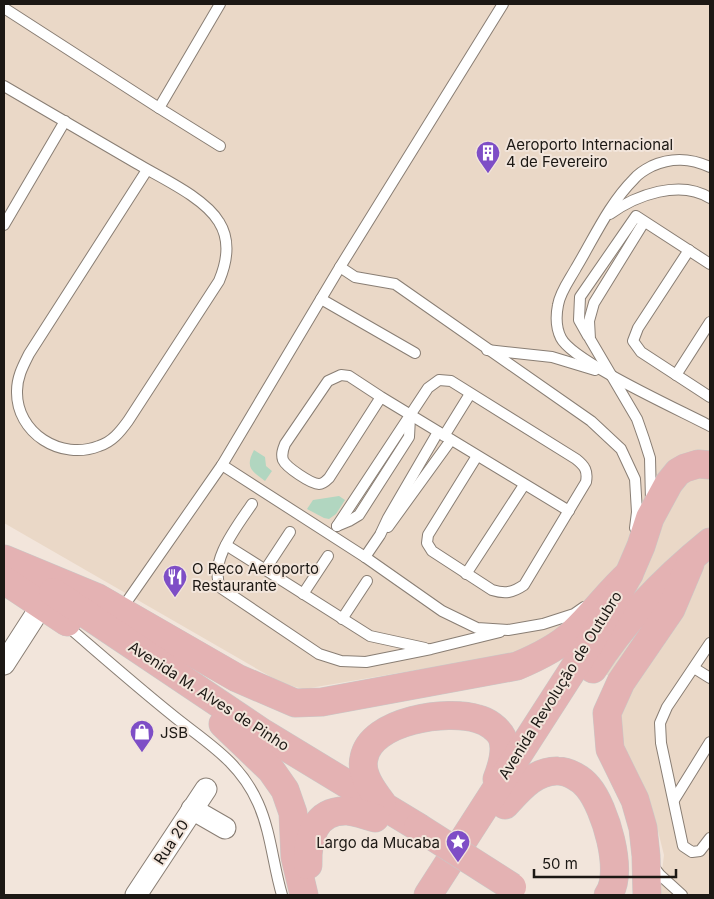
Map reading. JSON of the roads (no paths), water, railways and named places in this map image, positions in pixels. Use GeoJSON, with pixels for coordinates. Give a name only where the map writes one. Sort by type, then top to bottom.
{"type":"FeatureCollection","features":[{"type":"Feature","properties":{"kind":"main road","name":"Avenida Revolução de Outubro"},"geometry":{"type":"LineString","coordinates":[[448,895],[498,800],[592,640],[622,570],[641,546],[650,518],[661,495],[678,472],[698,464],[710,465]]}},
{"type":"Feature","properties":{"kind":"main road","name":"Avenida Revolução de Outubro"},"geometry":{"type":"LineString","coordinates":[[428,895],[605,649],[660,586],[702,549]]}},
{"type":"Feature","properties":{"kind":"main road"},"geometry":{"type":"LineString","coordinates":[[646,895],[646,856],[643,828],[635,800],[610,749],[607,713],[621,682],[671,609],[702,549]]}},
{"type":"Feature","properties":{"kind":"main road"},"geometry":{"type":"LineString","coordinates":[[4,559],[98,598],[237,678],[295,703],[322,702],[518,666],[536,658],[572,634],[596,610],[614,588],[622,570]]}},
{"type":"Feature","properties":{"kind":"main road","name":"Avenida M. Alves de Pinho"},"geometry":{"type":"LineString","coordinates":[[4,559],[414,834],[511,892]]}},
{"type":"Feature","properties":{"kind":"main road","name":"Avenida M. Alves de Pinho"},"geometry":{"type":"LineString","coordinates":[[4,580],[223,724],[379,811]]}},
{"type":"Feature","properties":{"kind":"main road"},"geometry":{"type":"LineString","coordinates":[[315,895],[308,871],[308,849],[311,832],[321,819],[333,813],[379,811],[365,772],[364,758],[370,745],[383,732],[423,718],[442,716],[464,716],[479,719],[490,725],[501,736],[504,747],[498,800]]}},
{"type":"Feature","properties":{"kind":"main road"},"geometry":{"type":"LineString","coordinates":[[223,724],[271,770],[285,790],[293,813],[295,857],[304,895]]}},
{"type":"Feature","properties":{"kind":"main road"},"geometry":{"type":"LineString","coordinates":[[498,800],[527,781],[559,771],[573,775],[588,786],[597,802],[612,844],[615,865],[614,880],[608,895]]}},
{"type":"Feature","properties":{"kind":"street"},"geometry":{"type":"LineString","coordinates":[[4,664],[42,605]]}},
{"type":"Feature","properties":{"kind":"street","name":"Rua 20"},"geometry":{"type":"LineString","coordinates":[[136,895],[206,789]]}},
{"type":"Feature","properties":{"kind":"street"},"geometry":{"type":"LineString","coordinates":[[192,809],[225,828]]}},
{"type":"Feature","properties":{"kind":"lane"},"geometry":{"type":"LineString","coordinates":[[159,108],[220,4]]}},
{"type":"Feature","properties":{"kind":"lane"},"geometry":{"type":"LineString","coordinates":[[120,610],[222,465],[340,267],[503,4]]}},
{"type":"Feature","properties":{"kind":"lane"},"geometry":{"type":"LineString","coordinates":[[4,8],[220,146]]}},
{"type":"Feature","properties":{"kind":"lane"},"geometry":{"type":"LineString","coordinates":[[4,86],[65,121],[147,170],[209,208],[220,224],[227,242],[226,262],[220,281],[128,422],[116,436],[100,446],[82,451],[63,449],[45,442],[30,429],[20,411],[16,392],[20,372],[29,354],[147,170]]}},
{"type":"Feature","properties":{"kind":"lane"},"geometry":{"type":"LineString","coordinates":[[4,225],[65,121]]}},
{"type":"Feature","properties":{"kind":"lane"},"geometry":{"type":"LineString","coordinates":[[710,167],[684,159],[666,160],[635,178],[605,217],[564,289],[558,303],[556,321],[561,338],[572,351],[611,374],[710,426]]}},
{"type":"Feature","properties":{"kind":"lane"},"geometry":{"type":"LineString","coordinates":[[605,217],[625,204],[649,194],[668,190],[689,191],[710,198]]}},
{"type":"Feature","properties":{"kind":"lane"},"geometry":{"type":"LineString","coordinates":[[252,504],[226,545],[216,572],[218,582],[221,588],[319,654],[341,661],[366,662],[431,649],[508,630],[553,622],[574,614],[599,596],[622,570],[633,544],[650,518],[651,488],[650,458],[637,419],[579,320],[580,297],[636,216],[710,264]]}},
{"type":"Feature","properties":{"kind":"lane"},"geometry":{"type":"LineString","coordinates":[[590,339],[589,321],[594,303],[644,222]]}},
{"type":"Feature","properties":{"kind":"lane"},"geometry":{"type":"LineString","coordinates":[[689,250],[638,328],[633,341],[641,352],[710,397]]}},
{"type":"Feature","properties":{"kind":"lane"},"geometry":{"type":"LineString","coordinates":[[340,267],[355,277],[395,284],[591,421],[621,449],[635,479],[637,512],[633,544]]}},
{"type":"Feature","properties":{"kind":"lane"},"geometry":{"type":"LineString","coordinates":[[321,299],[415,353]]}},
{"type":"Feature","properties":{"kind":"lane"},"geometry":{"type":"LineString","coordinates":[[676,375],[710,322]]}},
{"type":"Feature","properties":{"kind":"lane"},"geometry":{"type":"LineString","coordinates":[[487,350],[552,357],[611,374]]}},
{"type":"Feature","properties":{"kind":"lane"},"geometry":{"type":"LineString","coordinates":[[381,397],[324,483],[311,482],[289,468],[283,460],[282,451],[285,444],[328,381],[341,375],[349,376],[410,416],[569,512]]}},
{"type":"Feature","properties":{"kind":"lane"},"geometry":{"type":"LineString","coordinates":[[333,530],[359,515],[408,437],[410,416],[428,388],[439,380],[451,381],[584,465],[587,474],[586,482],[569,512],[524,585],[514,592],[503,593],[492,590],[432,551],[427,543],[428,535],[477,456]]}},
{"type":"Feature","properties":{"kind":"lane"},"geometry":{"type":"LineString","coordinates":[[380,535],[393,522],[470,394]]}},
{"type":"Feature","properties":{"kind":"lane"},"geometry":{"type":"LineString","coordinates":[[365,557],[380,535],[388,518],[444,436]]}},
{"type":"Feature","properties":{"kind":"lane"},"geometry":{"type":"LineString","coordinates":[[222,465],[333,530],[365,557],[442,611],[477,628],[508,630]]}},
{"type":"Feature","properties":{"kind":"lane"},"geometry":{"type":"LineString","coordinates":[[466,574],[524,485]]}},
{"type":"Feature","properties":{"kind":"lane"},"geometry":{"type":"LineString","coordinates":[[265,570],[290,532]]}},
{"type":"Feature","properties":{"kind":"lane"},"geometry":{"type":"LineString","coordinates":[[226,545],[370,636],[431,649]]}},
{"type":"Feature","properties":{"kind":"lane"},"geometry":{"type":"LineString","coordinates":[[303,594],[328,556]]}},
{"type":"Feature","properties":{"kind":"lane"},"geometry":{"type":"LineString","coordinates":[[342,619],[367,581]]}},
{"type":"Feature","properties":{"kind":"lane"},"geometry":{"type":"LineString","coordinates":[[42,605],[172,715],[215,746],[234,764],[261,810],[282,895]]}},
{"type":"Feature","properties":{"kind":"lane"},"geometry":{"type":"LineString","coordinates":[[710,643],[667,707],[660,722],[661,742],[683,846],[692,852],[700,851],[710,838]]}},
{"type":"Feature","properties":{"kind":"lane"},"geometry":{"type":"LineString","coordinates":[[694,668],[710,678]]}},
{"type":"Feature","properties":{"kind":"lane"},"geometry":{"type":"LineString","coordinates":[[674,800],[710,742]]}},
{"type":"Feature","properties":{"kind":"lane"},"geometry":{"type":"LineString","coordinates":[[646,856],[660,875],[682,895]]}},
{"type":"Feature","properties":{"kind":"place","name":"Aeroporto Internacional 4 de Fevereiro"},"geometry":{"type":"Point","coordinates":[488,174]}},
{"type":"Feature","properties":{"kind":"place","name":"O Reco Aeroporto Restaurante"},"geometry":{"type":"Point","coordinates":[175,598]}},
{"type":"Feature","properties":{"kind":"place","name":"JSB"},"geometry":{"type":"Point","coordinates":[142,753]}},
{"type":"Feature","properties":{"kind":"place","name":"Largo da Mucaba"},"geometry":{"type":"Point","coordinates":[458,863]}}]}
